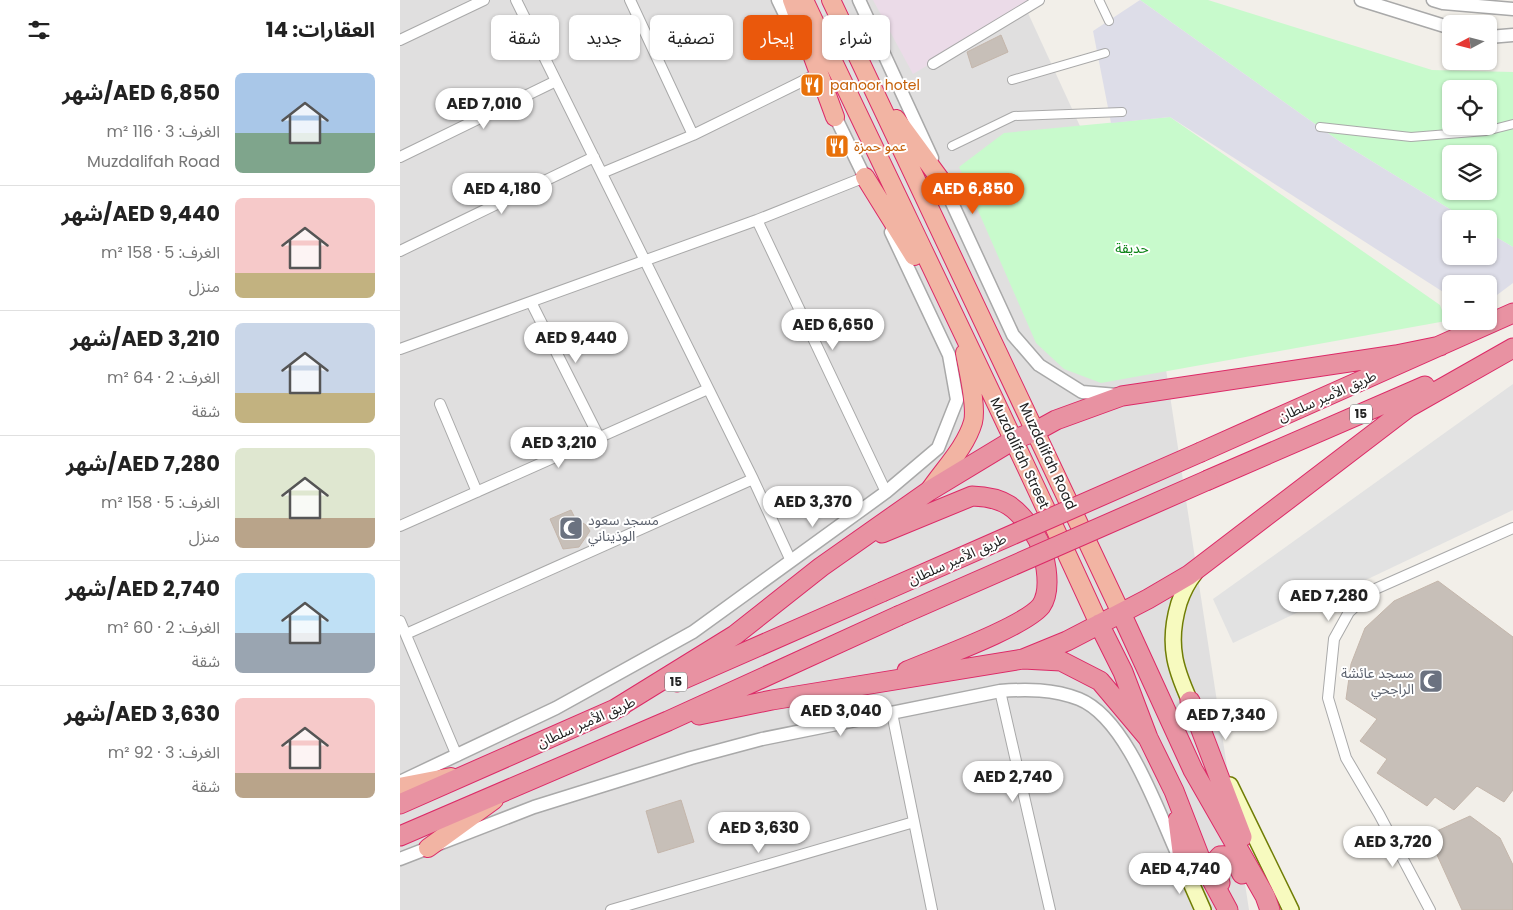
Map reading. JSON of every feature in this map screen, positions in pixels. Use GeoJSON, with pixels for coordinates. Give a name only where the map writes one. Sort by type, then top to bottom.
{"type":"FeatureCollection","features":[{"type":"Feature","properties":{"kind":"highway"},"geometry":{"type":"LineString","coordinates":[[792,0],[835,117]]}},
{"type":"Feature","properties":{"kind":"highway","name":"Muzdalifah Street"},"geometry":{"type":"LineString","coordinates":[[804,0],[1123,672],[1148,738],[1174,791],[1200,858],[1228,910]]}},
{"type":"Feature","properties":{"kind":"highway","name":"Muzdalifah Road"},"geometry":{"type":"LineString","coordinates":[[831,0],[838,15]]}},
{"type":"Feature","properties":{"kind":"highway"},"geometry":{"type":"LineString","coordinates":[[835,0],[841,15]]}},
{"type":"Feature","properties":{"kind":"highway","name":"Muzdalifah Road"},"geometry":{"type":"LineString","coordinates":[[859,60],[1027,410],[1193,770],[1266,905]]}},
{"type":"Feature","properties":{"kind":"highway"},"geometry":{"type":"LineString","coordinates":[[871,85],[943,183]]}},
{"type":"Feature","properties":{"kind":"highway"},"geometry":{"type":"LineString","coordinates":[[865,178],[961,332],[972,387],[973,422],[964,440],[928,491]]}},
{"type":"Feature","properties":{"kind":"highway","name":"طريق الأمير سلطان"},"geometry":{"type":"LineString","coordinates":[[400,804],[1513,313]]}},
{"type":"Feature","properties":{"kind":"highway"},"geometry":{"type":"LineString","coordinates":[[612,711],[735,635],[844,550],[928,491],[1014,439],[1036,431],[1056,420],[1122,396],[1396,355],[1440,346]]}},
{"type":"Feature","properties":{"kind":"highway"},"geometry":{"type":"LineString","coordinates":[[1103,633],[1121,613],[1202,565],[1409,406],[1513,348]]}},
{"type":"Feature","properties":{"kind":"highway","name":"طريق الأمير سلطان"},"geometry":{"type":"LineString","coordinates":[[400,836],[668,721],[898,616],[1513,348]]}},
{"type":"Feature","properties":{"kind":"highway"},"geometry":{"type":"LineString","coordinates":[[1005,421],[1017,431],[1026,427],[1027,410]]}},
{"type":"Feature","properties":{"kind":"highway"},"geometry":{"type":"LineString","coordinates":[[844,550],[952,503],[972,496],[988,496],[1005,502],[1020,512],[1037,538],[1046,571],[1048,587],[1041,606],[1022,620],[878,683]]}},
{"type":"Feature","properties":{"kind":"highway"},"geometry":{"type":"LineString","coordinates":[[1023,659],[1067,641],[1103,633],[1120,624],[1130,632]]}},
{"type":"Feature","properties":{"kind":"highway"},"geometry":{"type":"LineString","coordinates":[[668,721],[1023,659],[1061,661],[1100,681],[1148,738]]}},
{"type":"Feature","properties":{"kind":"highway"},"geometry":{"type":"LineString","coordinates":[[1190,701],[1266,905]]}},
{"type":"Feature","properties":{"kind":"highway"},"geometry":{"type":"LineString","coordinates":[[400,787],[471,772]]}},
{"type":"Feature","properties":{"kind":"highway"},"geometry":{"type":"LineString","coordinates":[[428,848],[512,788]]}},
{"type":"Feature","properties":{"kind":"highway"},"geometry":{"type":"LineString","coordinates":[[1174,791],[1184,867]]}},
{"type":"Feature","properties":{"kind":"highway"},"geometry":{"type":"LineString","coordinates":[[1233,910],[1216,874],[1214,863],[1220,856],[1225,855],[1234,859],[1266,905]]}},
{"type":"Feature","properties":{"kind":"main road"},"geometry":{"type":"LineString","coordinates":[[1202,565],[1186,584],[1172,625],[1174,660],[1190,701],[1291,910]]}},
{"type":"Feature","properties":{"kind":"main road"},"geometry":{"type":"LineString","coordinates":[[1184,867],[1204,910]]}},
{"type":"Feature","properties":{"kind":"street"},"geometry":{"type":"LineString","coordinates":[[400,40],[484,0]]}},
{"type":"Feature","properties":{"kind":"street"},"geometry":{"type":"LineString","coordinates":[[516,0],[753,479],[791,561]]}},
{"type":"Feature","properties":{"kind":"street"},"geometry":{"type":"LineString","coordinates":[[630,0],[693,135]]}},
{"type":"Feature","properties":{"kind":"street"},"geometry":{"type":"LineString","coordinates":[[400,782],[556,708],[693,632],[886,492],[938,448],[957,400],[949,355],[778,0]]}},
{"type":"Feature","properties":{"kind":"street"},"geometry":{"type":"LineString","coordinates":[[859,0],[1013,335],[1039,365],[1082,392],[1122,396]]}},
{"type":"Feature","properties":{"kind":"street"},"geometry":{"type":"LineString","coordinates":[[933,64],[1039,0]]}},
{"type":"Feature","properties":{"kind":"street"},"geometry":{"type":"LineString","coordinates":[[1099,0],[1109,21]]}},
{"type":"Feature","properties":{"kind":"street"},"geometry":{"type":"LineString","coordinates":[[1361,0],[1442,25]]}},
{"type":"Feature","properties":{"kind":"street"},"geometry":{"type":"LineString","coordinates":[[1432,0],[1443,3],[1513,9]]}},
{"type":"Feature","properties":{"kind":"street"},"geometry":{"type":"LineString","coordinates":[[1498,36],[1513,35]]}},
{"type":"Feature","properties":{"kind":"street"},"geometry":{"type":"LineString","coordinates":[[1012,80],[1104,53]]}},
{"type":"Feature","properties":{"kind":"street"},"geometry":{"type":"LineString","coordinates":[[602,173],[693,135],[815,75]]}},
{"type":"Feature","properties":{"kind":"street"},"geometry":{"type":"LineString","coordinates":[[400,157],[556,81]]}},
{"type":"Feature","properties":{"kind":"street"},"geometry":{"type":"LineString","coordinates":[[952,146],[1014,116],[1122,112]]}},
{"type":"Feature","properties":{"kind":"street"},"geometry":{"type":"LineString","coordinates":[[1320,128],[1411,137],[1486,131],[1513,124]]}},
{"type":"Feature","properties":{"kind":"street"},"geometry":{"type":"LineString","coordinates":[[400,250],[594,157]]}},
{"type":"Feature","properties":{"kind":"street"},"geometry":{"type":"LineString","coordinates":[[400,349],[757,220],[865,178]]}},
{"type":"Feature","properties":{"kind":"street"},"geometry":{"type":"LineString","coordinates":[[757,220],[886,492]]}},
{"type":"Feature","properties":{"kind":"street"},"geometry":{"type":"LineString","coordinates":[[531,302],[600,437]]}},
{"type":"Feature","properties":{"kind":"street"},"geometry":{"type":"LineString","coordinates":[[400,526],[708,389]]}},
{"type":"Feature","properties":{"kind":"street"},"geometry":{"type":"LineString","coordinates":[[440,404],[477,492]]}},
{"type":"Feature","properties":{"kind":"street"},"geometry":{"type":"LineString","coordinates":[[406,634],[753,479]]}},
{"type":"Feature","properties":{"kind":"street"},"geometry":{"type":"LineString","coordinates":[[1430,910],[1379,814],[1346,758],[1328,698],[1334,640],[1349,612],[1373,590],[1513,528]]}},
{"type":"Feature","properties":{"kind":"street"},"geometry":{"type":"LineString","coordinates":[[400,621],[457,756]]}},
{"type":"Feature","properties":{"kind":"street"},"geometry":{"type":"LineString","coordinates":[[400,859],[534,807],[691,758],[762,739],[1000,691],[1028,689],[1060,693],[1081,700],[1106,720],[1130,752],[1184,867]]}},
{"type":"Feature","properties":{"kind":"street"},"geometry":{"type":"LineString","coordinates":[[1000,691],[1050,910]]}},
{"type":"Feature","properties":{"kind":"street"},"geometry":{"type":"LineString","coordinates":[[892,713],[932,910]]}},
{"type":"Feature","properties":{"kind":"street"},"geometry":{"type":"LineString","coordinates":[[611,910],[914,822]]}},
{"type":"Feature","properties":{"kind":"shaded area"},"geometry":{"type":"Polygon","coordinates":[[[400,0],[1022,0],[1153,285],[1249,910],[400,910],[400,0]]]}},
{"type":"Feature","properties":{"kind":"shaded area"},"geometry":{"type":"Polygon","coordinates":[[[873,0],[1039,0],[913,74],[890,31],[890,15],[881,15],[873,0]]]}},
{"type":"Feature","properties":{"kind":"shaded area"},"geometry":{"type":"Polygon","coordinates":[[[1140,0],[1339,141],[1451,210],[1442,210],[1442,265],[1497,265],[1497,238],[1513,247],[1513,283],[1497,295],[1497,275],[1442,275],[1442,291],[1170,117],[1111,123],[1093,31],[1140,0]]]}},
{"type":"Feature","properties":{"kind":"shaded area"},"geometry":{"type":"Polygon","coordinates":[[[1513,384],[1513,510],[1233,643],[1213,599],[1513,384]]]}},
{"type":"Feature","properties":{"kind":"green space"},"geometry":{"type":"Polygon","coordinates":[[[1140,0],[1208,0],[1432,70],[1513,72],[1513,247],[1497,238],[1497,210],[1451,210],[1339,141],[1140,0]]]}},
{"type":"Feature","properties":{"kind":"green space","name":"حديقة"},"geometry":{"type":"Polygon","coordinates":[[[1170,117],[1440,305],[1442,322],[1101,383],[1064,369],[1036,343],[959,167],[1004,133],[1170,117]]]}},
{"type":"Feature","properties":{"kind":"building"},"geometry":{"type":"Polygon","coordinates":[[[1001,35],[1008,52],[972,68],[967,52],[1001,35]]]}},
{"type":"Feature","properties":{"kind":"building","name":"مسجد سعود الوذيناني"},"geometry":{"type":"Polygon","coordinates":[[[571,510],[575,518],[586,525],[590,531],[579,547],[563,549],[550,519],[571,510]]]}},
{"type":"Feature","properties":{"kind":"building","name":"مسجد عائشة الراجحي"},"geometry":{"type":"Polygon","coordinates":[[[1438,581],[1513,637],[1513,790],[1504,802],[1477,786],[1454,810],[1435,797],[1427,806],[1377,773],[1387,759],[1360,741],[1377,719],[1346,699],[1351,664],[1365,628],[1394,601],[1438,581]]]}},
{"type":"Feature","properties":{"kind":"building"},"geometry":{"type":"Polygon","coordinates":[[[681,800],[694,842],[658,853],[646,811],[681,800]]]}},
{"type":"Feature","properties":{"kind":"building"},"geometry":{"type":"Polygon","coordinates":[[[1470,816],[1500,838],[1513,865],[1513,910],[1462,910],[1428,835],[1470,816]]]}},
{"type":"Feature","properties":{"kind":"place","name":"panoor hotel"},"geometry":{"type":"Point","coordinates":[812,85]}},
{"type":"Feature","properties":{"kind":"place","name":"عمو حمزة"},"geometry":{"type":"Point","coordinates":[837,146]}},
{"type":"Feature","properties":{"kind":"place","name":"مسجد سعود الوذيناني"},"geometry":{"type":"Point","coordinates":[571,528]}},
{"type":"Feature","properties":{"kind":"place","name":"مسجد عائشة الراجحي"},"geometry":{"type":"Point","coordinates":[1431,681]}}]}
